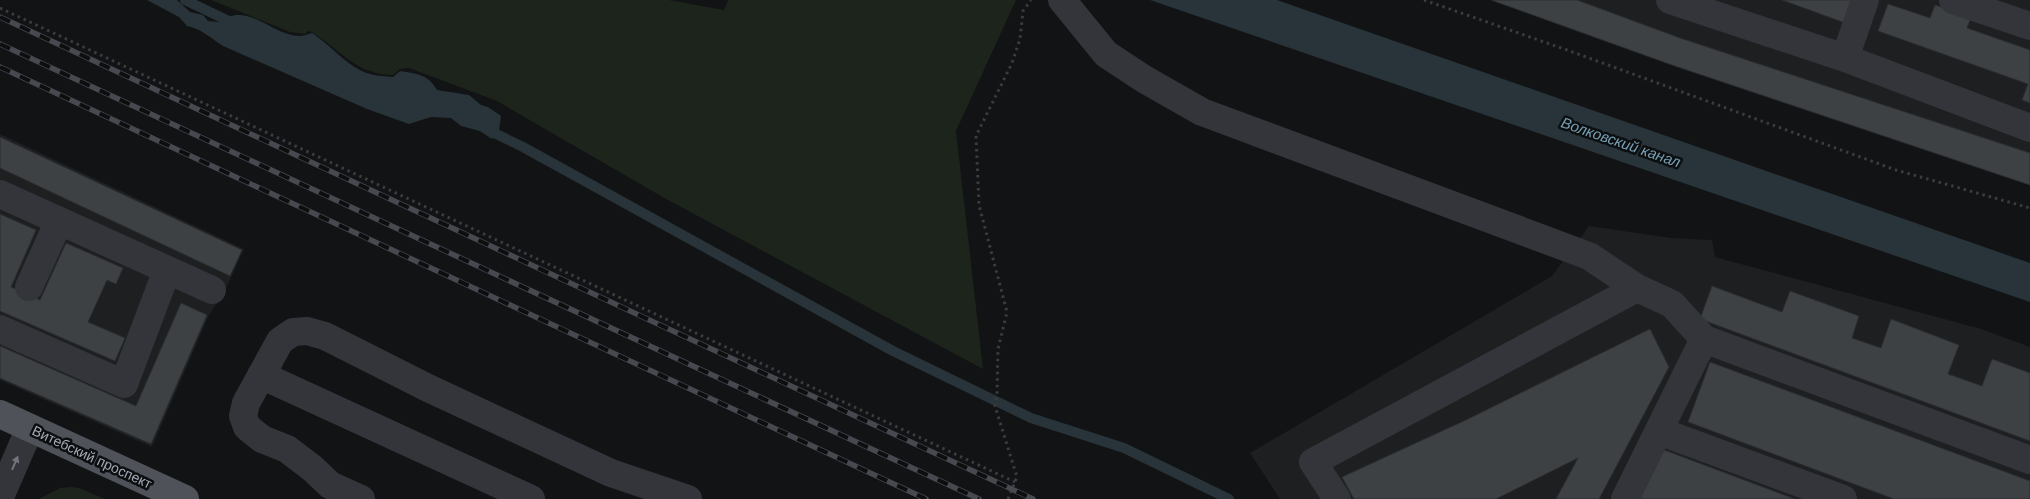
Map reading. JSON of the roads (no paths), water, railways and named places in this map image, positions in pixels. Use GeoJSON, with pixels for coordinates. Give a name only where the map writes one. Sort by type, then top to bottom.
{"type":"FeatureCollection","features":[{"type":"Feature","properties":{"kind":"main road","name":"Витебский проспект"},"geometry":{"type":"LineString","coordinates":[[0,414],[185,499]]}},
{"type":"Feature","properties":{"kind":"street"},"geometry":{"type":"LineString","coordinates":[[1062,0],[1106,54],[1144,79],[1202,112],[1589,256],[1638,288],[1672,304],[1704,339],[2030,460]]}},
{"type":"Feature","properties":{"kind":"street"},"geometry":{"type":"LineString","coordinates":[[1670,0],[1845,58],[2030,128]]}},
{"type":"Feature","properties":{"kind":"street"},"geometry":{"type":"LineString","coordinates":[[1845,58],[1865,0]]}},
{"type":"Feature","properties":{"kind":"street"},"geometry":{"type":"LineString","coordinates":[[1953,0],[2030,26]]}},
{"type":"Feature","properties":{"kind":"street"},"geometry":{"type":"LineString","coordinates":[[0,194],[212,290]]}},
{"type":"Feature","properties":{"kind":"street"},"geometry":{"type":"LineString","coordinates":[[29,287],[59,221]]}},
{"type":"Feature","properties":{"kind":"street"},"geometry":{"type":"LineString","coordinates":[[0,329],[124,384],[167,270]]}},
{"type":"Feature","properties":{"kind":"street"},"geometry":{"type":"LineString","coordinates":[[1337,499],[1313,462],[1638,288]]}},
{"type":"Feature","properties":{"kind":"street"},"geometry":{"type":"LineString","coordinates":[[361,499],[330,485],[287,449],[262,439],[246,427],[243,416],[246,403],[280,341],[292,332],[307,331],[325,336],[428,388],[611,473],[673,497]]}},
{"type":"Feature","properties":{"kind":"street"},"geometry":{"type":"LineString","coordinates":[[1625,499],[1704,339]]}},
{"type":"Feature","properties":{"kind":"street"},"geometry":{"type":"LineString","coordinates":[[261,375],[531,499]]}},
{"type":"Feature","properties":{"kind":"street"},"geometry":{"type":"LineString","coordinates":[[0,497],[30,428]]}},
{"type":"Feature","properties":{"kind":"street"},"geometry":{"type":"LineString","coordinates":[[1659,431],[1843,499]]}},
{"type":"Feature","properties":{"kind":"water"},"geometry":{"type":"Polygon","coordinates":[[[147,0],[177,0],[190,12],[203,15],[208,21],[219,22],[230,16],[240,15],[250,17],[289,34],[302,36],[312,33],[347,62],[362,71],[373,75],[393,77],[400,71],[417,74],[430,81],[437,90],[469,95],[481,105],[488,107],[501,116],[499,130],[492,139],[480,131],[461,126],[451,118],[431,117],[409,124],[367,109],[223,46],[201,31],[187,26],[179,17],[147,0]]]}},
{"type":"Feature","properties":{"kind":"water","name":"Волковский канал"},"geometry":{"type":"Polygon","coordinates":[[[1150,0],[1277,0],[2030,263],[2030,302],[1150,0]]]}},
{"type":"Feature","properties":{"kind":"waterway"},"geometry":{"type":"LineString","coordinates":[[185,0],[235,24]]}},
{"type":"Feature","properties":{"kind":"waterway"},"geometry":{"type":"LineString","coordinates":[[486,129],[523,147],[893,351],[1031,418],[1124,448],[1229,499]]}},
{"type":"Feature","properties":{"kind":"railway"},"geometry":{"type":"LineString","coordinates":[[0,17],[1033,499]]}},
{"type":"Feature","properties":{"kind":"railway"},"geometry":{"type":"LineString","coordinates":[[0,44],[979,499]]}},
{"type":"Feature","properties":{"kind":"railway"},"geometry":{"type":"LineString","coordinates":[[0,67],[926,499]]}}]}
